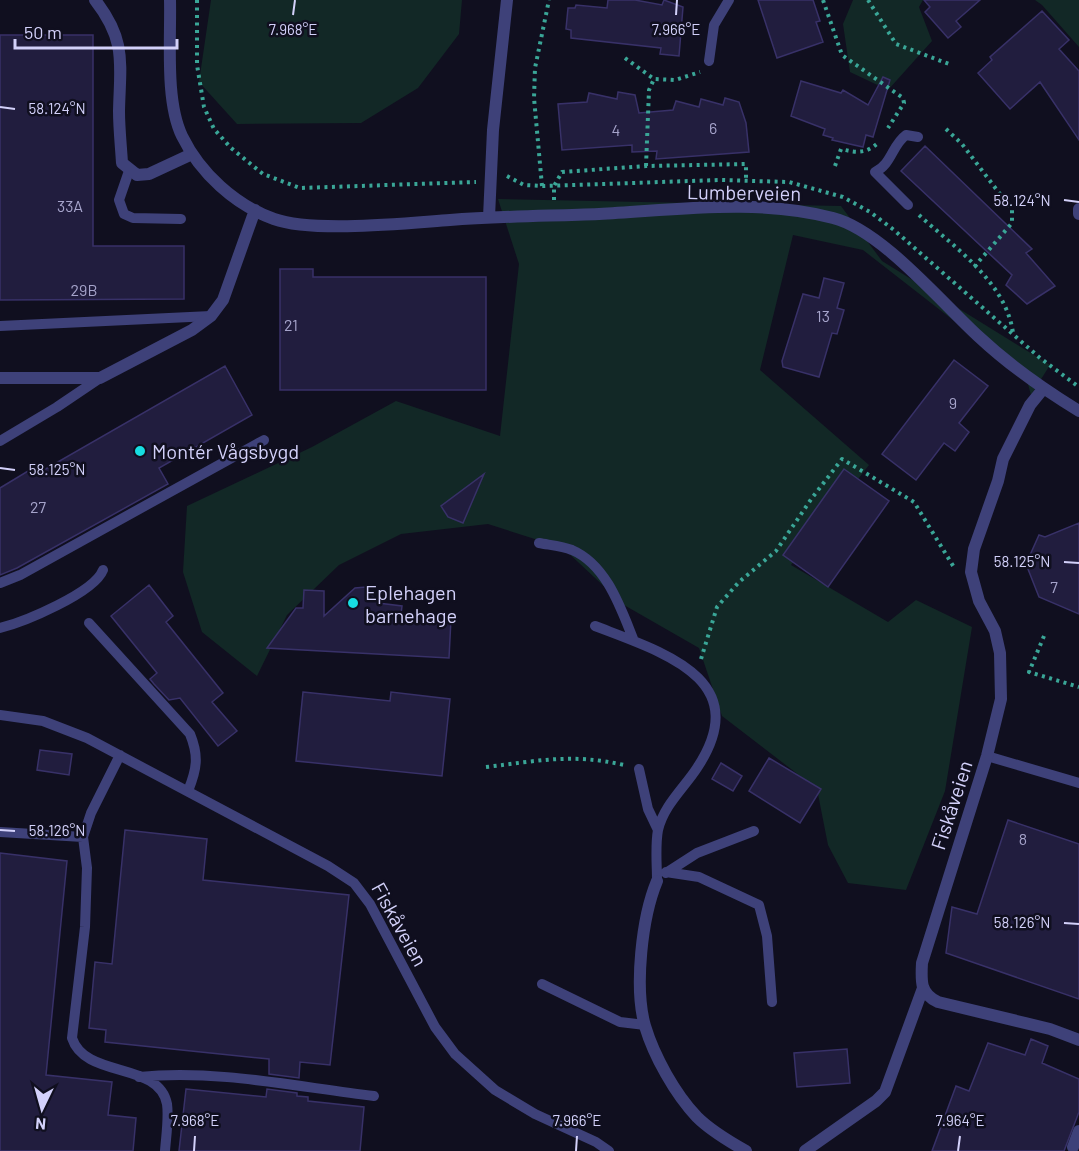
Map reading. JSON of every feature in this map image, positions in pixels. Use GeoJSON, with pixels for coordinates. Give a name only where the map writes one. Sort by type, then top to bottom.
{"type":"FeatureCollection","features":[{"type":"Feature","properties":{"kind":"street"},"geometry":{"type":"LineString","coordinates":[[95,0],[102,9],[119,48],[122,64],[119,111],[122,163],[129,171],[137,175],[148,174],[192,154]]}},
{"type":"Feature","properties":{"kind":"street","name":"Lumberveien"},"geometry":{"type":"LineString","coordinates":[[170,0],[175,109],[181,134],[207,174],[225,191],[255,210],[275,219],[301,224],[375,225],[489,217],[705,208],[784,208],[838,219],[874,239],[980,339],[1043,389],[1079,411]]}},
{"type":"Feature","properties":{"kind":"street"},"geometry":{"type":"LineString","coordinates":[[489,217],[490,180],[507,0]]}},
{"type":"Feature","properties":{"kind":"street"},"geometry":{"type":"LineString","coordinates":[[1079,209],[1079,214]]}},
{"type":"Feature","properties":{"kind":"street"},"geometry":{"type":"LineString","coordinates":[[0,378],[100,378],[192,330],[211,316],[223,300],[255,210]]}},
{"type":"Feature","properties":{"kind":"street","name":"Fiskåveien"},"geometry":{"type":"LineString","coordinates":[[805,1151],[876,1101],[885,1092],[923,988],[922,963],[987,756],[1001,699],[1000,653],[995,631],[980,601],[971,572],[975,549],[1003,459],[1030,405],[1043,389]]}},
{"type":"Feature","properties":{"kind":"street"},"geometry":{"type":"LineString","coordinates":[[662,876],[647,913],[641,985],[645,1025],[671,1080],[698,1118],[746,1151]]}},
{"type":"Feature","properties":{"kind":"street"},"geometry":{"type":"LineString","coordinates":[[923,988],[931,999],[938,1002],[1050,1029],[1079,1040]]}},
{"type":"Feature","properties":{"kind":"street"},"geometry":{"type":"LineString","coordinates":[[1073,1147],[1079,1131]]}},
{"type":"Feature","properties":{"kind":"lane"},"geometry":{"type":"LineString","coordinates":[[709,61],[714,25],[729,0]]}},
{"type":"Feature","properties":{"kind":"lane"},"geometry":{"type":"LineString","coordinates":[[908,205],[875,172],[884,168],[899,139],[906,135],[918,137]]}},
{"type":"Feature","properties":{"kind":"lane"},"geometry":{"type":"LineString","coordinates":[[129,171],[119,200],[124,214],[133,218],[181,219]]}},
{"type":"Feature","properties":{"kind":"lane"},"geometry":{"type":"LineString","coordinates":[[0,326],[211,316]]}},
{"type":"Feature","properties":{"kind":"lane"},"geometry":{"type":"LineString","coordinates":[[0,441],[100,378]]}},
{"type":"Feature","properties":{"kind":"lane"},"geometry":{"type":"LineString","coordinates":[[0,583],[20,575],[264,440]]}},
{"type":"Feature","properties":{"kind":"lane"},"geometry":{"type":"LineString","coordinates":[[539,543],[572,549],[595,565],[615,596],[634,641]]}},
{"type":"Feature","properties":{"kind":"lane"},"geometry":{"type":"LineString","coordinates":[[0,628],[21,623],[93,584],[103,570]]}},
{"type":"Feature","properties":{"kind":"lane"},"geometry":{"type":"LineString","coordinates":[[89,622],[190,734],[197,751],[197,768],[188,791]]}},
{"type":"Feature","properties":{"kind":"lane"},"geometry":{"type":"LineString","coordinates":[[595,626],[634,641],[696,675],[711,693],[717,710],[716,729],[697,768],[665,813],[658,831]]}},
{"type":"Feature","properties":{"kind":"lane","name":"Fiskåveien"},"geometry":{"type":"LineString","coordinates":[[0,715],[43,721],[87,738],[354,883],[386,931],[435,1027],[455,1054],[495,1090],[535,1114],[588,1138],[609,1151]]}},
{"type":"Feature","properties":{"kind":"lane"},"geometry":{"type":"LineString","coordinates":[[120,755],[91,813],[83,837],[87,868],[85,927],[72,1038],[86,1059],[139,1077],[157,1087],[167,1103],[165,1151]]}},
{"type":"Feature","properties":{"kind":"lane"},"geometry":{"type":"LineString","coordinates":[[987,756],[1079,783]]}},
{"type":"Feature","properties":{"kind":"lane"},"geometry":{"type":"LineString","coordinates":[[639,769],[648,809],[658,831],[662,876]]}},
{"type":"Feature","properties":{"kind":"lane"},"geometry":{"type":"LineString","coordinates":[[662,876],[697,853],[753,831]]}},
{"type":"Feature","properties":{"kind":"lane"},"geometry":{"type":"LineString","coordinates":[[0,832],[83,837]]}},
{"type":"Feature","properties":{"kind":"lane"},"geometry":{"type":"LineString","coordinates":[[662,876],[699,877],[759,905],[767,936],[772,1002]]}},
{"type":"Feature","properties":{"kind":"lane"},"geometry":{"type":"LineString","coordinates":[[542,984],[620,1022],[645,1025]]}},
{"type":"Feature","properties":{"kind":"lane"},"geometry":{"type":"LineString","coordinates":[[139,1077],[168,1074],[206,1076],[374,1096]]}},
{"type":"Feature","properties":{"kind":"path"},"geometry":{"type":"LineString","coordinates":[[196,0],[197,65],[204,107],[214,129],[231,148],[263,174],[300,188],[457,184],[507,176],[524,184],[542,186],[746,180],[789,182],[816,188],[843,197],[870,212],[894,230],[1013,334],[1079,387]]}},
{"type":"Feature","properties":{"kind":"path"},"geometry":{"type":"LineString","coordinates":[[542,186],[534,98],[535,68],[549,0]]}},
{"type":"Feature","properties":{"kind":"path"},"geometry":{"type":"LineString","coordinates":[[823,0],[842,55],[900,95],[904,103],[871,149],[858,153],[841,149],[835,166]]}},
{"type":"Feature","properties":{"kind":"path"},"geometry":{"type":"LineString","coordinates":[[868,0],[896,44],[950,64]]}},
{"type":"Feature","properties":{"kind":"path"},"geometry":{"type":"LineString","coordinates":[[625,58],[654,79],[675,80],[697,75],[709,61]]}},
{"type":"Feature","properties":{"kind":"path"},"geometry":{"type":"LineString","coordinates":[[646,166],[650,90],[654,79]]}},
{"type":"Feature","properties":{"kind":"path"},"geometry":{"type":"LineString","coordinates":[[946,129],[962,144],[1012,210],[1012,223],[974,267]]}},
{"type":"Feature","properties":{"kind":"path"},"geometry":{"type":"LineString","coordinates":[[554,215],[554,186],[562,172],[646,166],[746,164],[746,180]]}},
{"type":"Feature","properties":{"kind":"path"},"geometry":{"type":"LineString","coordinates":[[908,205],[1000,294],[1010,316],[1013,334]]}},
{"type":"Feature","properties":{"kind":"path"},"geometry":{"type":"LineString","coordinates":[[696,675],[717,607],[739,582],[777,551],[812,498],[843,459],[914,502],[958,573]]}},
{"type":"Feature","properties":{"kind":"path"},"geometry":{"type":"LineString","coordinates":[[1044,636],[1029,672],[1079,687]]}},
{"type":"Feature","properties":{"kind":"path"},"geometry":{"type":"LineString","coordinates":[[486,767],[567,757],[593,758],[639,769]]}},
{"type":"Feature","properties":{"kind":"green space"},"geometry":{"type":"Polygon","coordinates":[[[211,0],[462,0],[459,34],[418,88],[361,123],[237,124],[199,82],[211,0]]]}},
{"type":"Feature","properties":{"kind":"green space"},"geometry":{"type":"Polygon","coordinates":[[[853,0],[923,0],[919,7],[932,41],[888,90],[850,72],[843,24],[853,0]]]}},
{"type":"Feature","properties":{"kind":"green space"},"geometry":{"type":"Polygon","coordinates":[[[1035,0],[1079,0],[1079,47],[1042,5],[1035,0]]]}},
{"type":"Feature","properties":{"kind":"green space"},"geometry":{"type":"Polygon","coordinates":[[[498,199],[841,206],[882,261],[1050,365],[1031,395],[1026,377],[863,250],[793,235],[760,370],[869,465],[791,565],[888,622],[916,600],[972,627],[945,791],[906,890],[848,883],[828,845],[817,789],[722,716],[699,648],[624,605],[563,548],[488,524],[401,534],[339,565],[287,615],[257,676],[202,632],[183,572],[187,506],[312,447],[396,401],[500,436],[519,264],[498,199]]]}},
{"type":"Feature","properties":{"kind":"building"},"geometry":{"type":"Polygon","coordinates":[[[608,0],[635,0],[662,5],[664,0],[683,7],[679,56],[660,54],[661,48],[571,38],[571,30],[566,29],[568,8],[575,8],[576,5],[607,8],[608,0]]]}},
{"type":"Feature","properties":{"kind":"building"},"geometry":{"type":"Polygon","coordinates":[[[758,0],[813,0],[820,21],[816,22],[823,42],[777,58],[758,0]]]}},
{"type":"Feature","properties":{"kind":"building"},"geometry":{"type":"Polygon","coordinates":[[[924,0],[980,0],[956,21],[961,27],[948,38],[925,12],[930,7],[924,0]]]}},
{"type":"Feature","properties":{"kind":"building"},"geometry":{"type":"Polygon","coordinates":[[[1042,11],[1069,40],[1059,49],[1079,71],[1079,140],[1040,82],[1010,109],[978,73],[992,60],[990,57],[1042,11]]]}},
{"type":"Feature","properties":{"kind":"building"},"geometry":{"type":"Polygon","coordinates":[[[0,35],[93,35],[93,246],[184,246],[184,299],[0,300],[0,35]]]}},
{"type":"Feature","properties":{"kind":"building"},"geometry":{"type":"Polygon","coordinates":[[[883,77],[890,80],[873,137],[866,135],[863,147],[832,140],[833,138],[823,135],[825,129],[791,116],[801,81],[841,93],[843,90],[868,105],[883,77]]]}},
{"type":"Feature","properties":{"kind":"building"},"geometry":{"type":"Polygon","coordinates":[[[618,92],[635,95],[639,113],[673,110],[676,101],[699,107],[701,99],[723,105],[725,98],[739,102],[746,123],[749,152],[656,159],[657,151],[632,152],[632,145],[562,150],[558,104],[587,102],[589,93],[617,99],[618,92]]]}},
{"type":"Feature","properties":{"kind":"building"},"geometry":{"type":"Polygon","coordinates":[[[925,146],[1032,249],[1026,253],[1055,286],[1027,304],[1006,285],[1012,275],[901,171],[925,146]]]}},
{"type":"Feature","properties":{"kind":"building"},"geometry":{"type":"Polygon","coordinates":[[[280,269],[313,269],[313,277],[486,277],[486,390],[280,390],[280,269]]]}},
{"type":"Feature","properties":{"kind":"building"},"geometry":{"type":"Polygon","coordinates":[[[824,278],[844,283],[837,308],[844,310],[837,334],[832,333],[819,377],[783,367],[782,361],[803,294],[819,298],[824,278]]]}},
{"type":"Feature","properties":{"kind":"building"},"geometry":{"type":"Polygon","coordinates":[[[954,360],[988,386],[959,423],[969,432],[955,451],[944,443],[916,480],[882,454],[954,360]]]}},
{"type":"Feature","properties":{"kind":"building"},"geometry":{"type":"Polygon","coordinates":[[[225,366],[252,415],[159,468],[168,484],[17,568],[0,575],[0,488],[33,468],[37,474],[225,366]]]}},
{"type":"Feature","properties":{"kind":"building"},"geometry":{"type":"Polygon","coordinates":[[[844,469],[889,501],[828,587],[783,555],[844,469]]]}},
{"type":"Feature","properties":{"kind":"building"},"geometry":{"type":"Polygon","coordinates":[[[484,474],[463,523],[448,517],[441,506],[484,474]]]}},
{"type":"Feature","properties":{"kind":"building"},"geometry":{"type":"Polygon","coordinates":[[[1079,523],[1079,614],[1039,597],[1026,564],[1039,535],[1045,537],[1079,523]]]}},
{"type":"Feature","properties":{"kind":"building"},"geometry":{"type":"Polygon","coordinates":[[[149,585],[173,616],[166,622],[223,693],[212,702],[237,731],[218,746],[180,698],[169,700],[154,684],[150,679],[157,673],[111,616],[149,585]]]}},
{"type":"Feature","properties":{"kind":"building"},"geometry":{"type":"Polygon","coordinates":[[[366,587],[378,603],[402,606],[401,614],[451,619],[449,658],[267,648],[296,608],[303,608],[304,590],[324,591],[324,616],[355,588],[366,587]]]}},
{"type":"Feature","properties":{"kind":"building"},"geometry":{"type":"Polygon","coordinates":[[[303,692],[390,701],[391,692],[450,699],[442,776],[296,761],[303,692]]]}},
{"type":"Feature","properties":{"kind":"building"},"geometry":{"type":"Polygon","coordinates":[[[40,750],[72,754],[69,775],[37,770],[40,750]]]}},
{"type":"Feature","properties":{"kind":"building"},"geometry":{"type":"Polygon","coordinates":[[[769,758],[821,789],[800,823],[749,791],[769,758]]]}},
{"type":"Feature","properties":{"kind":"building"},"geometry":{"type":"Polygon","coordinates":[[[721,763],[742,776],[733,791],[712,779],[721,763]]]}},
{"type":"Feature","properties":{"kind":"building"},"geometry":{"type":"Polygon","coordinates":[[[1008,820],[1079,844],[1079,999],[946,953],[952,907],[977,914],[1008,820]]]}},
{"type":"Feature","properties":{"kind":"building"},"geometry":{"type":"Polygon","coordinates":[[[125,830],[207,839],[203,880],[349,895],[330,1065],[300,1062],[299,1078],[269,1074],[269,1059],[105,1042],[106,1030],[89,1028],[95,962],[112,964],[125,830]]]}},
{"type":"Feature","properties":{"kind":"building"},"geometry":{"type":"Polygon","coordinates":[[[0,853],[67,861],[46,1075],[112,1082],[108,1115],[136,1118],[133,1151],[0,1151],[0,853]]]}},
{"type":"Feature","properties":{"kind":"building"},"geometry":{"type":"Polygon","coordinates":[[[1031,1039],[1048,1046],[1042,1063],[1079,1079],[1079,1112],[1064,1151],[932,1151],[956,1086],[969,1091],[988,1043],[1025,1055],[1031,1039]]]}},
{"type":"Feature","properties":{"kind":"building"},"geometry":{"type":"Polygon","coordinates":[[[847,1049],[850,1083],[797,1087],[794,1053],[847,1049]]]}},
{"type":"Feature","properties":{"kind":"building"},"geometry":{"type":"Polygon","coordinates":[[[186,1089],[266,1097],[267,1089],[297,1093],[297,1096],[308,1097],[308,1101],[364,1107],[360,1151],[179,1151],[186,1089]]]}},
{"type":"Feature","properties":{"kind":"place","name":"Montér Vågsbygd"},"geometry":{"type":"Point","coordinates":[140,451]}},
{"type":"Feature","properties":{"kind":"place","name":"Eplehagen barnehage"},"geometry":{"type":"Point","coordinates":[353,603]}}]}
